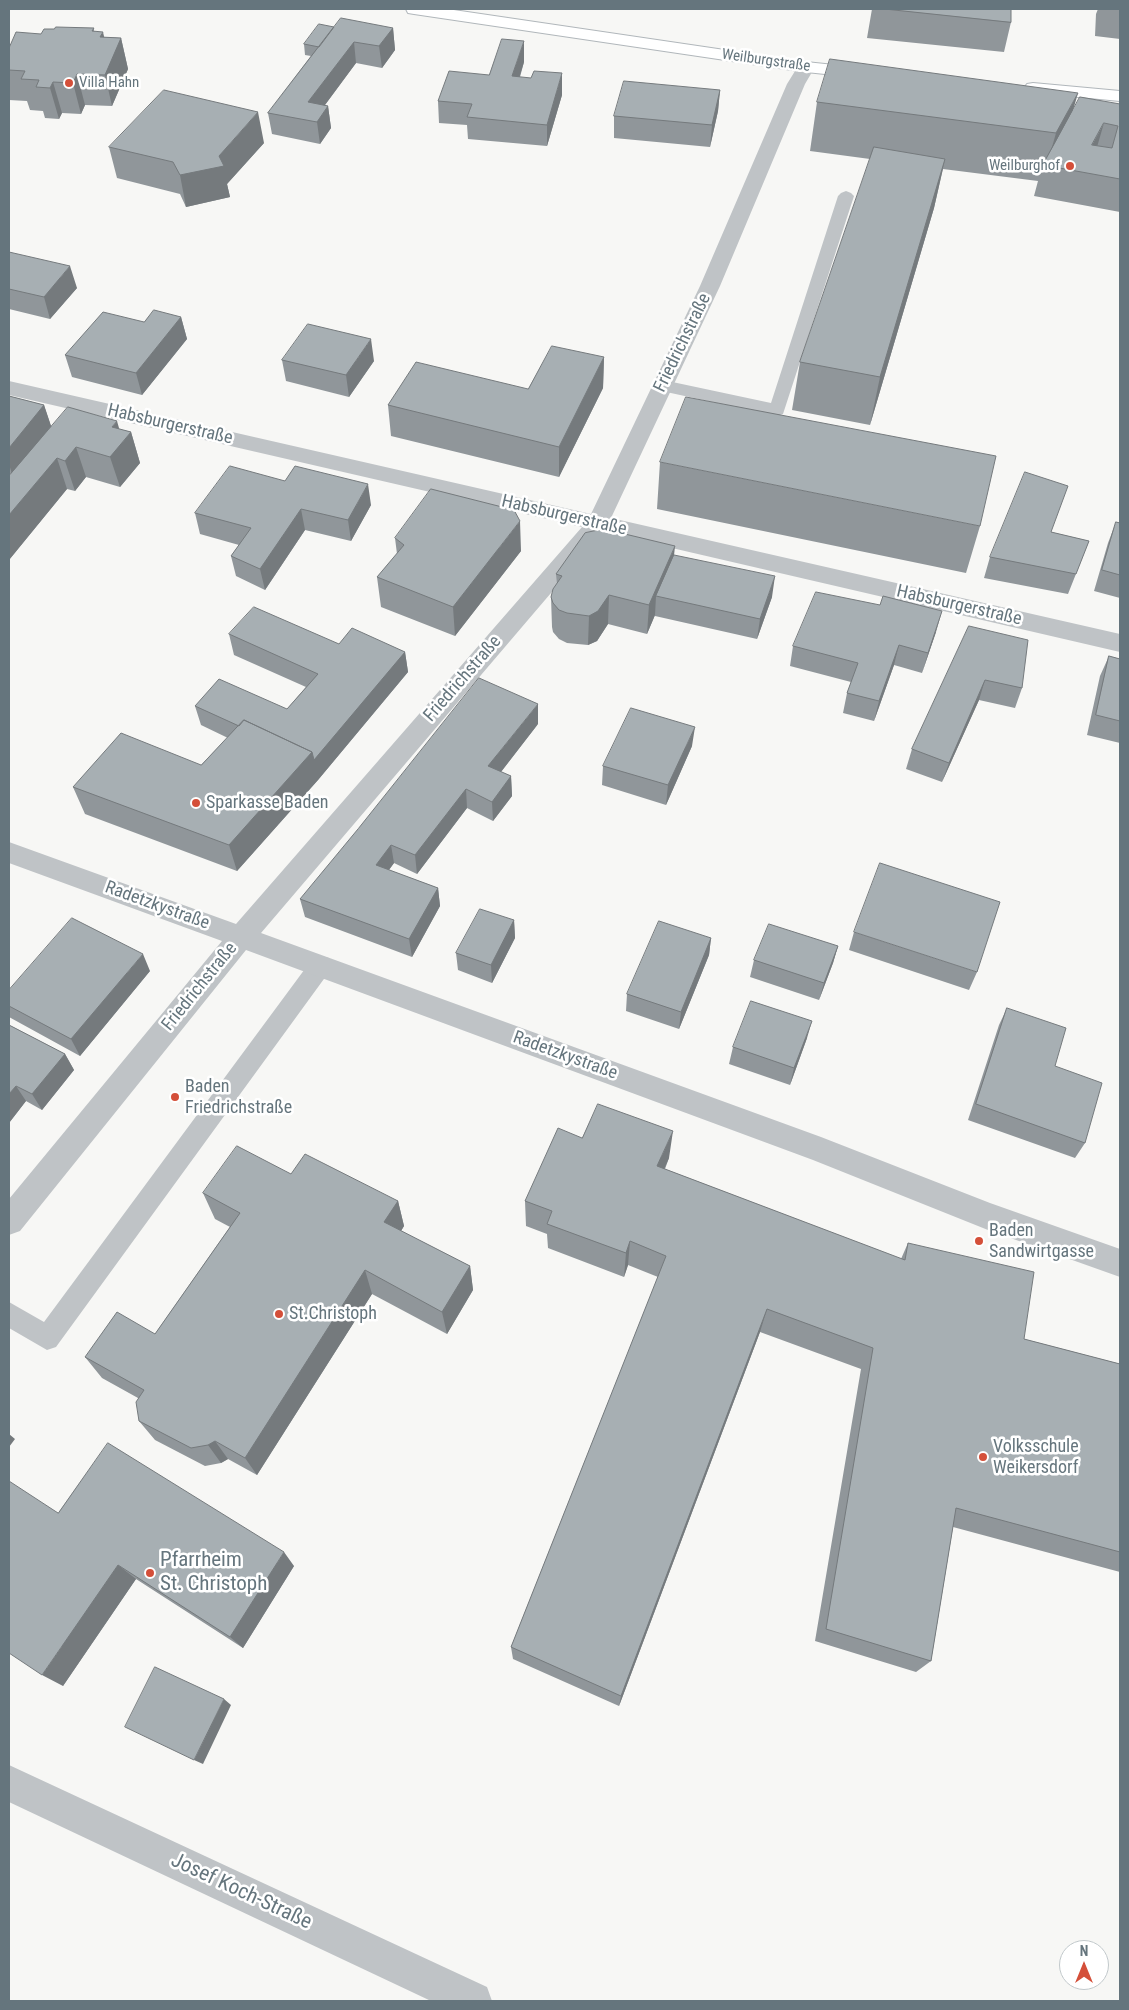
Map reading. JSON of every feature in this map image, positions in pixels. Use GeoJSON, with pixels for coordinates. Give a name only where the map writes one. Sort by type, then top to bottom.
{"type":"FeatureCollection","features":[{"type":"Feature","properties":{"kind":"street","name":"Weilburgstraße"},"geometry":{"type":"LineString","coordinates":[[414,9],[806,67],[875,74]]}},
{"type":"Feature","properties":{"kind":"street","name":"Friedrichstraße"},"geometry":{"type":"LineString","coordinates":[[9,1221],[242,936],[597,524],[710,286],[796,84],[806,67]]}},
{"type":"Feature","properties":{"kind":"street"},"geometry":{"type":"LineString","coordinates":[[1012,86],[1120,96]]}},
{"type":"Feature","properties":{"kind":"street","name":"Habsburgerstraße"},"geometry":{"type":"LineString","coordinates":[[9,388],[1120,643]]}},
{"type":"Feature","properties":{"kind":"street","name":"Radetzkystraße"},"geometry":{"type":"LineString","coordinates":[[9,852],[321,965],[821,1150],[988,1216],[1120,1263]]}},
{"type":"Feature","properties":{"kind":"street","name":"Josef Koch-Straße"},"geometry":{"type":"LineString","coordinates":[[9,1783],[473,2001]]}},
{"type":"Feature","properties":{"kind":"lane"},"geometry":{"type":"LineString","coordinates":[[663,386],[777,410],[846,196]]}},
{"type":"Feature","properties":{"kind":"lane"},"geometry":{"type":"LineString","coordinates":[[9,1314],[47,1338],[321,965]]}},
{"type":"Feature","properties":{"kind":"building"},"geometry":{"type":"Polygon","coordinates":[[[885,9],[1011,9],[1011,22],[885,9]]]}},
{"type":"Feature","properties":{"kind":"building"},"geometry":{"type":"Polygon","coordinates":[[[341,18],[393,28],[379,46],[354,42],[308,102],[328,106],[317,122],[268,113],[341,18]]]}},
{"type":"Feature","properties":{"kind":"building"},"geometry":{"type":"Polygon","coordinates":[[[319,24],[334,27],[319,47],[304,44],[319,24]]]}},
{"type":"Feature","properties":{"kind":"building"},"geometry":{"type":"Polygon","coordinates":[[[56,27],[94,28],[92,31],[103,32],[100,37],[121,38],[105,75],[77,74],[73,83],[53,82],[50,88],[36,87],[39,80],[21,79],[25,71],[9,70],[9,48],[16,32],[41,34],[44,29],[54,29],[56,27]]]}},
{"type":"Feature","properties":{"kind":"building"},"geometry":{"type":"Polygon","coordinates":[[[502,39],[524,41],[512,76],[531,78],[534,71],[562,73],[547,125],[467,117],[472,104],[438,101],[449,71],[489,75],[502,39]]]}},
{"type":"Feature","properties":{"kind":"building"},"geometry":{"type":"Polygon","coordinates":[[[830,59],[1078,93],[1056,133],[817,102],[830,59]]]}},
{"type":"Feature","properties":{"kind":"building"},"geometry":{"type":"Polygon","coordinates":[[[624,81],[720,90],[712,125],[614,116],[624,81]]]}},
{"type":"Feature","properties":{"kind":"building"},"geometry":{"type":"Polygon","coordinates":[[[164,90],[258,112],[219,156],[224,166],[180,175],[173,162],[109,147],[164,90]]]}},
{"type":"Feature","properties":{"kind":"building"},"geometry":{"type":"Polygon","coordinates":[[[1080,97],[1120,104],[1120,179],[1043,165],[1080,97]],[[1104,123],[1092,145],[1112,148],[1118,126],[1104,123]]]}},
{"type":"Feature","properties":{"kind":"building"},"geometry":{"type":"Polygon","coordinates":[[[874,147],[945,159],[880,377],[800,362],[874,147]]]}},
{"type":"Feature","properties":{"kind":"building"},"geometry":{"type":"Polygon","coordinates":[[[9,252],[70,266],[44,297],[9,289],[9,252]]]}},
{"type":"Feature","properties":{"kind":"building"},"geometry":{"type":"Polygon","coordinates":[[[154,310],[181,317],[136,373],[65,355],[103,312],[144,322],[154,310]]]}},
{"type":"Feature","properties":{"kind":"building"},"geometry":{"type":"Polygon","coordinates":[[[308,324],[371,339],[346,375],[282,360],[308,324]]]}},
{"type":"Feature","properties":{"kind":"building"},"geometry":{"type":"Polygon","coordinates":[[[552,346],[604,357],[559,447],[388,405],[416,362],[528,389],[552,346]]]}},
{"type":"Feature","properties":{"kind":"building"},"geometry":{"type":"Polygon","coordinates":[[[9,396],[44,405],[9,448],[9,396]]]}},
{"type":"Feature","properties":{"kind":"building"},"geometry":{"type":"Polygon","coordinates":[[[686,397],[996,456],[980,526],[660,462],[686,397]]]}},
{"type":"Feature","properties":{"kind":"building"},"geometry":{"type":"Polygon","coordinates":[[[68,407],[117,421],[112,427],[131,432],[110,457],[76,447],[65,461],[57,458],[9,515],[9,476],[68,407]]]}},
{"type":"Feature","properties":{"kind":"building"},"geometry":{"type":"Polygon","coordinates":[[[230,466],[285,481],[295,466],[368,484],[348,520],[301,509],[260,569],[231,556],[251,528],[195,513],[230,466]]]}},
{"type":"Feature","properties":{"kind":"building"},"geometry":{"type":"Polygon","coordinates":[[[1025,472],[1068,486],[1051,532],[1089,541],[1076,574],[990,557],[1025,472]]]}},
{"type":"Feature","properties":{"kind":"building"},"geometry":{"type":"Polygon","coordinates":[[[431,489],[514,510],[520,521],[453,607],[377,577],[404,545],[395,538],[431,489]]]}},
{"type":"Feature","properties":{"kind":"building"},"geometry":{"type":"Polygon","coordinates":[[[1116,522],[1120,523],[1120,575],[1102,570],[1116,522]]]}},
{"type":"Feature","properties":{"kind":"building"},"geometry":{"type":"Polygon","coordinates":[[[604,529],[675,546],[649,605],[609,595],[598,611],[589,616],[559,610],[551,597],[553,589],[562,576],[556,574],[585,533],[604,529]]]}},
{"type":"Feature","properties":{"kind":"building"},"geometry":{"type":"Polygon","coordinates":[[[674,555],[775,576],[760,619],[656,596],[674,555]]]}},
{"type":"Feature","properties":{"kind":"building"},"geometry":{"type":"Polygon","coordinates":[[[816,592],[880,605],[883,596],[942,611],[928,653],[899,645],[879,701],[847,693],[858,663],[793,646],[816,592]]]}},
{"type":"Feature","properties":{"kind":"building"},"geometry":{"type":"Polygon","coordinates":[[[254,607],[339,644],[352,628],[405,652],[314,760],[312,752],[244,720],[239,726],[195,706],[219,679],[287,709],[318,674],[229,634],[254,607]]]}},
{"type":"Feature","properties":{"kind":"building"},"geometry":{"type":"Polygon","coordinates":[[[969,626],[1028,640],[1022,688],[985,680],[949,763],[912,749],[969,626]]]}},
{"type":"Feature","properties":{"kind":"building"},"geometry":{"type":"Polygon","coordinates":[[[1109,656],[1120,659],[1120,721],[1096,715],[1109,656]]]}},
{"type":"Feature","properties":{"kind":"building"},"geometry":{"type":"Polygon","coordinates":[[[479,678],[538,704],[488,766],[511,776],[492,802],[466,789],[415,855],[391,845],[376,865],[438,888],[409,939],[300,899],[358,829],[479,678]]]}},
{"type":"Feature","properties":{"kind":"building"},"geometry":{"type":"Polygon","coordinates":[[[631,708],[695,727],[668,785],[603,766],[631,708]]]}},
{"type":"Feature","properties":{"kind":"building"},"geometry":{"type":"Polygon","coordinates":[[[244,720],[312,752],[229,845],[73,787],[121,733],[201,765],[244,720]]]}},
{"type":"Feature","properties":{"kind":"building"},"geometry":{"type":"Polygon","coordinates":[[[880,863],[1000,902],[977,972],[854,932],[880,863]]]}},
{"type":"Feature","properties":{"kind":"building"},"geometry":{"type":"Polygon","coordinates":[[[480,909],[514,920],[491,965],[456,953],[480,909]]]}},
{"type":"Feature","properties":{"kind":"building"},"geometry":{"type":"Polygon","coordinates":[[[72,918],[143,954],[71,1039],[9,1006],[9,990],[72,918]]]}},
{"type":"Feature","properties":{"kind":"building"},"geometry":{"type":"Polygon","coordinates":[[[659,921],[711,938],[681,1012],[627,994],[659,921]]]}},
{"type":"Feature","properties":{"kind":"building"},"geometry":{"type":"Polygon","coordinates":[[[769,924],[838,946],[824,983],[754,960],[769,924]]]}},
{"type":"Feature","properties":{"kind":"building"},"geometry":{"type":"Polygon","coordinates":[[[751,1001],[812,1021],[794,1068],[733,1047],[751,1001]]]}},
{"type":"Feature","properties":{"kind":"building"},"geometry":{"type":"Polygon","coordinates":[[[1007,1008],[1066,1028],[1055,1066],[1102,1083],[1085,1143],[976,1104],[1007,1008]]]}},
{"type":"Feature","properties":{"kind":"building"},"geometry":{"type":"Polygon","coordinates":[[[9,1025],[65,1054],[32,1094],[16,1086],[9,1094],[9,1025]]]}},
{"type":"Feature","properties":{"kind":"building","name":"Volksschule Weikersdorf"},"geometry":{"type":"Polygon","coordinates":[[[598,1104],[673,1131],[657,1166],[905,1260],[908,1243],[1034,1272],[1024,1339],[1120,1364],[1120,1552],[956,1508],[931,1661],[826,1629],[873,1348],[767,1309],[621,1696],[511,1647],[666,1256],[630,1241],[626,1253],[547,1224],[552,1211],[525,1201],[558,1128],[582,1138],[598,1104]]]}},
{"type":"Feature","properties":{"kind":"building","name":"St.Christoph"},"geometry":{"type":"Polygon","coordinates":[[[237,1146],[291,1174],[305,1154],[398,1201],[384,1222],[470,1266],[442,1312],[365,1270],[245,1458],[215,1441],[208,1445],[191,1448],[139,1421],[136,1402],[144,1390],[85,1357],[117,1312],[155,1334],[240,1213],[203,1193],[237,1146]]]}},
{"type":"Feature","properties":{"kind":"building","name":"Pfarrheim St. Christoph"},"geometry":{"type":"Polygon","coordinates":[[[108,1443],[284,1552],[230,1637],[118,1565],[42,1675],[9,1653],[9,1481],[58,1513],[108,1443]]]}},
{"type":"Feature","properties":{"kind":"building"},"geometry":{"type":"Polygon","coordinates":[[[155,1667],[224,1699],[194,1760],[125,1727],[155,1667]]]}},
{"type":"Feature","properties":{"kind":"place","name":"Villa Hahn"},"geometry":{"type":"Point","coordinates":[69,83]}},
{"type":"Feature","properties":{"kind":"place","name":"Weilburghof"},"geometry":{"type":"Point","coordinates":[1070,166]}},
{"type":"Feature","properties":{"kind":"place","name":"Sparkasse Baden"},"geometry":{"type":"Point","coordinates":[196,803]}},
{"type":"Feature","properties":{"kind":"place","name":"Baden Friedrichstraße"},"geometry":{"type":"Point","coordinates":[175,1097]}},
{"type":"Feature","properties":{"kind":"place","name":"Baden Sandwirtgasse"},"geometry":{"type":"Point","coordinates":[979,1241]}},
{"type":"Feature","properties":{"kind":"place","name":"St.Christoph"},"geometry":{"type":"Point","coordinates":[279,1314]}},
{"type":"Feature","properties":{"kind":"place","name":"Volksschule Weikersdorf"},"geometry":{"type":"Point","coordinates":[983,1457]}},
{"type":"Feature","properties":{"kind":"place","name":"Pfarrheim St. Christoph"},"geometry":{"type":"Point","coordinates":[150,1573]}}]}
